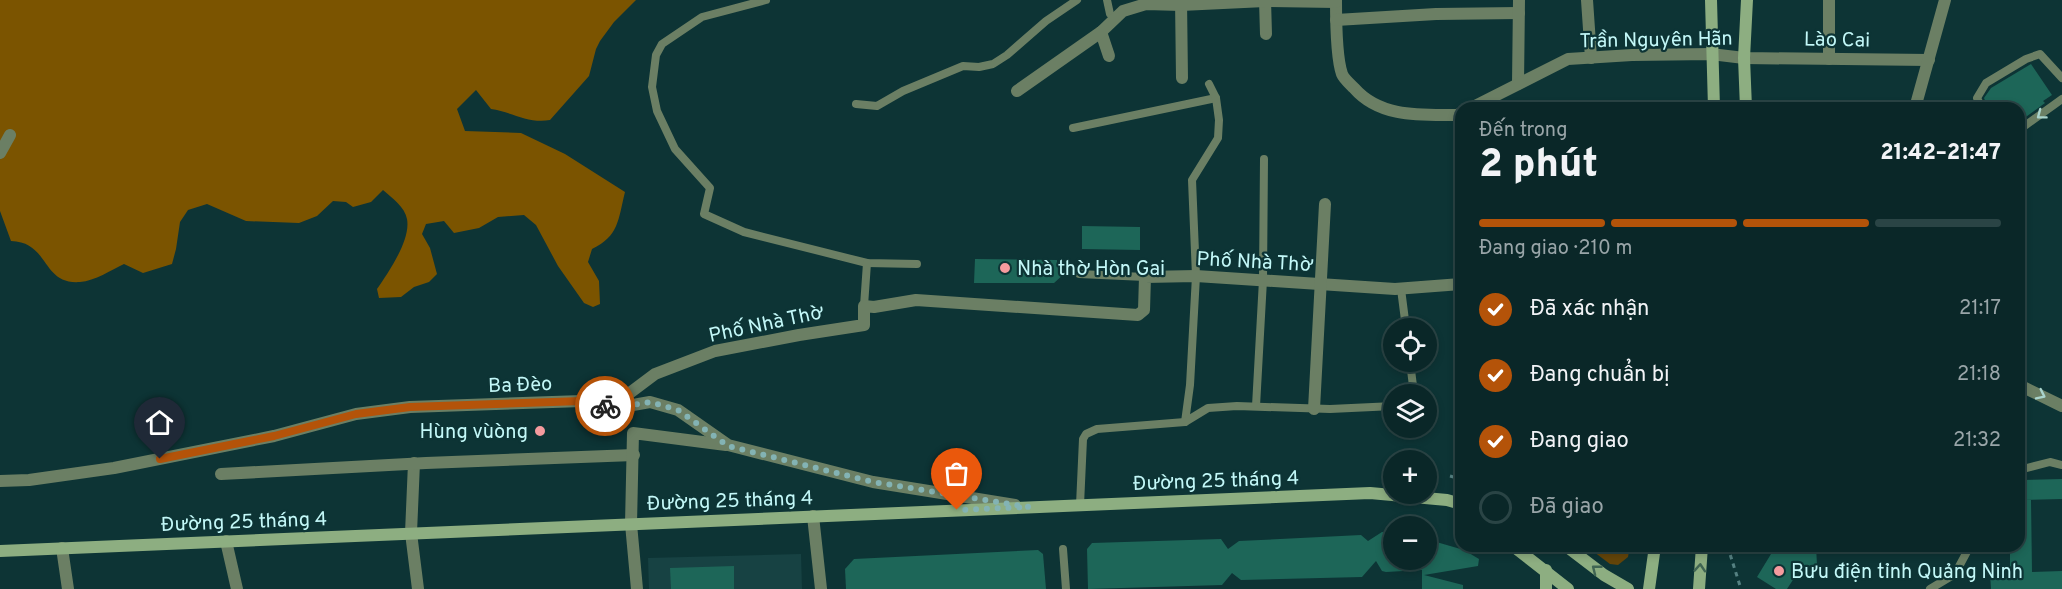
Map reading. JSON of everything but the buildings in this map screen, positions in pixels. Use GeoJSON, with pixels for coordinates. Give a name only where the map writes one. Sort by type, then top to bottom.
{"type":"FeatureCollection","features":[{"type":"Feature","properties":{"kind":"street"},"geometry":{"type":"LineString","coordinates":[[1587,0],[1591,58]]}},
{"type":"Feature","properties":{"kind":"street"},"geometry":{"type":"LineString","coordinates":[[1711,0],[1714,102]]}},
{"type":"Feature","properties":{"kind":"street"},"geometry":{"type":"LineString","coordinates":[[1746,0],[1744,58],[1746,102]]}},
{"type":"Feature","properties":{"kind":"street"},"geometry":{"type":"LineString","coordinates":[[1829,0],[1829,58]]}},
{"type":"Feature","properties":{"kind":"street"},"geometry":{"type":"LineString","coordinates":[[1917,102],[1945,0]]}},
{"type":"Feature","properties":{"kind":"street"},"geometry":{"type":"LineString","coordinates":[[1265,1],[1266,34]]}},
{"type":"Feature","properties":{"kind":"street"},"geometry":{"type":"LineString","coordinates":[[1017,91],[1101,32],[1123,11],[1146,4],[1336,1],[1342,75],[1359,94],[1389,111],[1414,115],[1455,115]]}},
{"type":"Feature","properties":{"kind":"street"},"geometry":{"type":"LineString","coordinates":[[1181,2],[1182,78]]}},
{"type":"Feature","properties":{"kind":"street"},"geometry":{"type":"LineString","coordinates":[[1336,20],[1519,6],[1518,84]]}},
{"type":"Feature","properties":{"kind":"street"},"geometry":{"type":"LineString","coordinates":[[1101,32],[1110,56]]}},
{"type":"Feature","properties":{"kind":"street","name":"Trần Nguyên Hãn"},"geometry":{"type":"LineString","coordinates":[[1484,102],[1568,59],[1711,54],[1744,58]]}},
{"type":"Feature","properties":{"kind":"street","name":"Lào Cai"},"geometry":{"type":"LineString","coordinates":[[1744,58],[1929,60]]}},
{"type":"Feature","properties":{"kind":"street"},"geometry":{"type":"LineString","coordinates":[[0,153],[10,135]]}},
{"type":"Feature","properties":{"kind":"street"},"geometry":{"type":"LineString","coordinates":[[1314,409],[1325,204]]}},
{"type":"Feature","properties":{"kind":"street","name":"Phố Nhà Thờ"},"geometry":{"type":"LineString","coordinates":[[1144,277],[1196,276],[1401,289],[1455,284]]}},
{"type":"Feature","properties":{"kind":"street"},"geometry":{"type":"LineString","coordinates":[[864,306],[874,307],[916,300],[1138,315],[1144,310],[1144,277]]}},
{"type":"Feature","properties":{"kind":"street","name":"Phố Nhà Thờ"},"geometry":{"type":"LineString","coordinates":[[616,408],[627,395],[655,374],[715,351],[864,325],[864,306]]}},
{"type":"Feature","properties":{"kind":"street"},"geometry":{"type":"LineString","coordinates":[[2025,388],[2062,406]]}},
{"type":"Feature","properties":{"kind":"street","name":"Ba Đèo"},"geometry":{"type":"LineString","coordinates":[[0,481],[29,480],[114,468],[274,436],[356,414],[410,407],[582,401],[616,408],[650,402],[678,410],[728,446],[873,482],[1029,507]]}},
{"type":"Feature","properties":{"kind":"street"},"geometry":{"type":"LineString","coordinates":[[637,589],[631,524],[633,433],[728,446]]}},
{"type":"Feature","properties":{"kind":"street"},"geometry":{"type":"LineString","coordinates":[[221,474],[414,463],[634,455]]}},
{"type":"Feature","properties":{"kind":"street"},"geometry":{"type":"LineString","coordinates":[[414,463],[411,533],[418,589]]}},
{"type":"Feature","properties":{"kind":"street","name":"Đường 25 tháng 4"},"geometry":{"type":"LineString","coordinates":[[0,551],[1370,493],[1455,502]]}},
{"type":"Feature","properties":{"kind":"street"},"geometry":{"type":"LineString","coordinates":[[813,516],[820,589]]}},
{"type":"Feature","properties":{"kind":"street"},"geometry":{"type":"LineString","coordinates":[[226,541],[237,589]]}},
{"type":"Feature","properties":{"kind":"street"},"geometry":{"type":"LineString","coordinates":[[62,548],[68,589]]}},
{"type":"Feature","properties":{"kind":"street"},"geometry":{"type":"LineString","coordinates":[[1522,552],[1568,589]]}},
{"type":"Feature","properties":{"kind":"street"},"geometry":{"type":"LineString","coordinates":[[1574,552],[1604,575],[1628,589]]}},
{"type":"Feature","properties":{"kind":"street"},"geometry":{"type":"LineString","coordinates":[[1650,589],[1654,552]]}},
{"type":"Feature","properties":{"kind":"street"},"geometry":{"type":"LineString","coordinates":[[1699,589],[1702,552]]}},
{"type":"Feature","properties":{"kind":"street"},"geometry":{"type":"LineString","coordinates":[[1546,570],[1546,589]]}},
{"type":"Feature","properties":{"kind":"lane"},"geometry":{"type":"LineString","coordinates":[[766,0],[702,17],[662,44],[656,55],[652,87],[657,111],[675,149],[710,188],[704,214],[744,232],[867,263],[917,264]]}},
{"type":"Feature","properties":{"kind":"lane"},"geometry":{"type":"LineString","coordinates":[[855,104],[877,106],[903,91],[963,66],[979,67],[993,64],[1007,55],[1046,21],[1077,0]]}},
{"type":"Feature","properties":{"kind":"lane"},"geometry":{"type":"LineString","coordinates":[[1107,0],[1110,14],[1114,18]]}},
{"type":"Feature","properties":{"kind":"lane"},"geometry":{"type":"LineString","coordinates":[[1979,102],[1977,98],[1986,83],[2026,59],[2040,54],[2062,78]]}},
{"type":"Feature","properties":{"kind":"lane"},"geometry":{"type":"LineString","coordinates":[[1185,422],[1190,385],[1196,276],[1192,180],[1218,138],[1219,120],[1216,98],[1209,84]]}},
{"type":"Feature","properties":{"kind":"lane"},"geometry":{"type":"LineString","coordinates":[[1073,128],[1216,98]]}},
{"type":"Feature","properties":{"kind":"lane"},"geometry":{"type":"LineString","coordinates":[[2025,126],[2062,99]]}},
{"type":"Feature","properties":{"kind":"lane"},"geometry":{"type":"LineString","coordinates":[[1256,406],[1263,280],[1264,159]]}},
{"type":"Feature","properties":{"kind":"lane"},"geometry":{"type":"LineString","coordinates":[[864,306],[867,263]]}},
{"type":"Feature","properties":{"kind":"lane"},"geometry":{"type":"LineString","coordinates":[[1079,274],[1144,277]]}},
{"type":"Feature","properties":{"kind":"lane"},"geometry":{"type":"LineString","coordinates":[[1401,289],[1405,318]]}},
{"type":"Feature","properties":{"kind":"lane"},"geometry":{"type":"LineString","coordinates":[[1080,505],[1083,439],[1086,434],[1097,429],[1185,422],[1208,408],[1256,406],[1314,409],[1383,406]]}},
{"type":"Feature","properties":{"kind":"lane"},"geometry":{"type":"LineString","coordinates":[[2025,468],[2050,462],[2062,465]]}},
{"type":"Feature","properties":{"kind":"lane"},"geometry":{"type":"LineString","coordinates":[[1063,549],[1066,589]]}},
{"type":"Feature","properties":{"kind":"lane"},"geometry":{"type":"LineString","coordinates":[[1930,589],[1954,574],[1967,552]]}},
{"type":"Feature","properties":{"kind":"path"},"geometry":{"type":"LineString","coordinates":[[1450,476],[1455,477]]}},
{"type":"Feature","properties":{"kind":"path"},"geometry":{"type":"LineString","coordinates":[[1730,552],[1741,589]]}},
{"type":"Feature","properties":{"kind":"shaded area"},"geometry":{"type":"Polygon","coordinates":[[[0,0],[636,0],[614,22],[600,41],[589,76],[550,120],[528,119],[491,109],[476,90],[457,109],[465,131],[521,133],[565,154],[625,192],[616,226],[608,239],[592,249],[588,262],[599,281],[600,304],[593,307],[584,303],[558,266],[536,225],[524,215],[498,217],[479,228],[454,233],[444,221],[426,224],[422,234],[430,248],[437,274],[429,282],[414,287],[401,297],[379,298],[377,289],[398,256],[406,237],[407,227],[404,211],[383,190],[371,202],[353,207],[346,202],[333,201],[317,216],[299,223],[246,221],[207,204],[188,210],[180,222],[172,264],[143,273],[124,264],[97,277],[80,282],[67,281],[58,277],[33,248],[24,243],[11,241],[0,211],[0,0]]]}},
{"type":"Feature","properties":{"kind":"shaded area"},"geometry":{"type":"Polygon","coordinates":[[[1594,552],[1629,552],[1628,557],[1618,565],[1610,564],[1594,552]]]}},
{"type":"Feature","properties":{"kind":"shaded area"},"geometry":{"type":"Polygon","coordinates":[[[801,554],[802,589],[649,589],[648,558],[801,554]]]}},
{"type":"Feature","properties":{"kind":"way so far"},"geometry":{"type":"LineString","coordinates":[[605,406],[616,408],[650,402],[678,410],[728,446],[873,482],[1029,507],[957,510]]}},
{"type":"Feature","properties":{"kind":"place","name":"Nhà thờ Hòn Gai"},"geometry":{"type":"Point","coordinates":[1005,268]}},
{"type":"Feature","properties":{"kind":"place","name":"Hùng vùòng"},"geometry":{"type":"Point","coordinates":[540,431]}},
{"type":"Feature","properties":{"kind":"place","name":"Bưu điện tỉnh Quảng Ninh"},"geometry":{"type":"Point","coordinates":[1779,571]}},
{"type":"Feature","properties":{"kind":"route"},"geometry":{"type":"LineString","coordinates":[[160,459],[274,436],[356,414],[410,407],[582,401],[605,406]]}}]}
